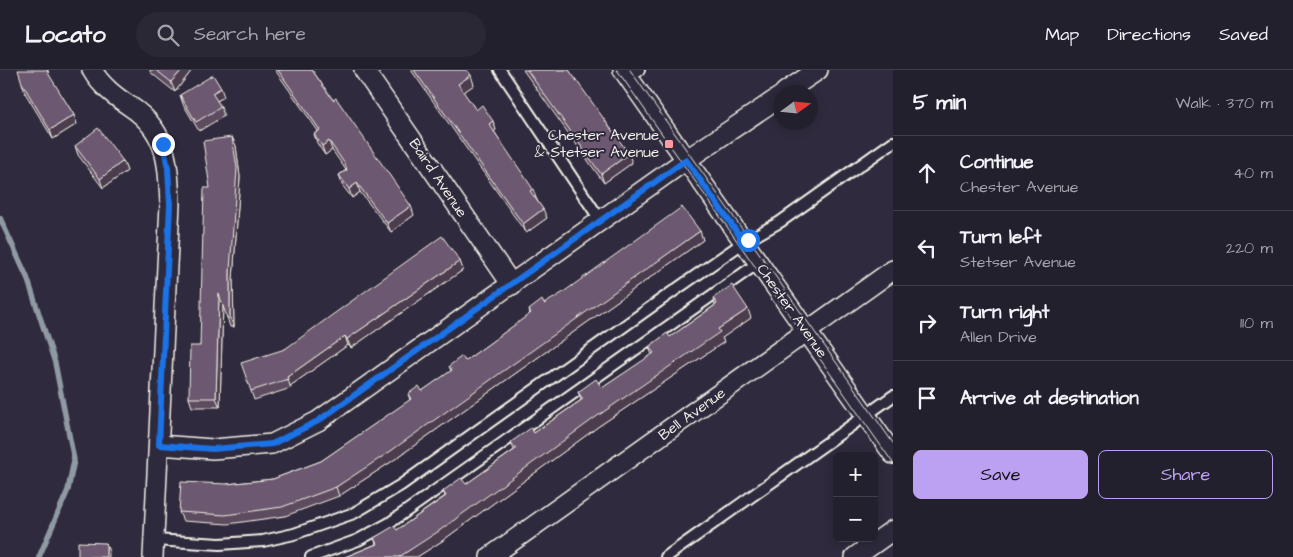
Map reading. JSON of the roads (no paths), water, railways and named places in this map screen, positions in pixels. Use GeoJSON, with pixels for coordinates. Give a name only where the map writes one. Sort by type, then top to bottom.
{"type":"FeatureCollection","features":[{"type":"Feature","properties":{"kind":"street"},"geometry":{"type":"LineString","coordinates":[[92,70],[107,90],[140,113],[153,126],[163,144],[168,168],[170,204],[154,548]]}},
{"type":"Feature","properties":{"kind":"street","name":"Baird Avenue"},"geometry":{"type":"LineString","coordinates":[[364,70],[512,285]]}},
{"type":"Feature","properties":{"kind":"street"},"geometry":{"type":"LineString","coordinates":[[796,85],[818,70]]}},
{"type":"Feature","properties":{"kind":"street","name":"Chester Avenue"},"geometry":{"type":"LineString","coordinates":[[630,72],[686,160],[893,454]]}},
{"type":"Feature","properties":{"kind":"street"},"geometry":{"type":"LineString","coordinates":[[159,445],[213,449],[272,444],[318,421],[686,160],[773,101]]}},
{"type":"Feature","properties":{"kind":"street","name":"Bell Avenue"},"geometry":{"type":"LineString","coordinates":[[490,557],[893,270]]}},
{"type":"Feature","properties":{"kind":"street"},"geometry":{"type":"LineString","coordinates":[[855,557],[893,530]]}},
{"type":"Feature","properties":{"kind":"lane"},"geometry":{"type":"LineString","coordinates":[[500,70],[601,221]]}},
{"type":"Feature","properties":{"kind":"lane"},"geometry":{"type":"LineString","coordinates":[[154,548],[263,541],[294,534],[354,513],[401,485],[474,431],[744,242],[780,222],[893,142]]}},
{"type":"Feature","properties":{"kind":"lane"},"geometry":{"type":"LineString","coordinates":[[311,557],[358,540],[388,524],[758,263]]}},
{"type":"Feature","properties":{"kind":"lane"},"geometry":{"type":"LineString","coordinates":[[666,557],[893,396]]}},
{"type":"Feature","properties":{"kind":"waterway"},"geometry":{"type":"LineString","coordinates":[[0,218],[27,277],[55,363],[74,460],[68,490],[39,557]]}},
{"type":"Feature","properties":{"kind":"tram line"},"geometry":{"type":"LineString","coordinates":[[617,70],[893,463]]}},
{"type":"Feature","properties":{"kind":"tram line"},"geometry":{"type":"LineString","coordinates":[[630,70],[893,443]]}},
{"type":"Feature","properties":{"kind":"place","name":"Chester Avenue & Stetser Avenue"},"geometry":{"type":"Point","coordinates":[669,144]}}]}
